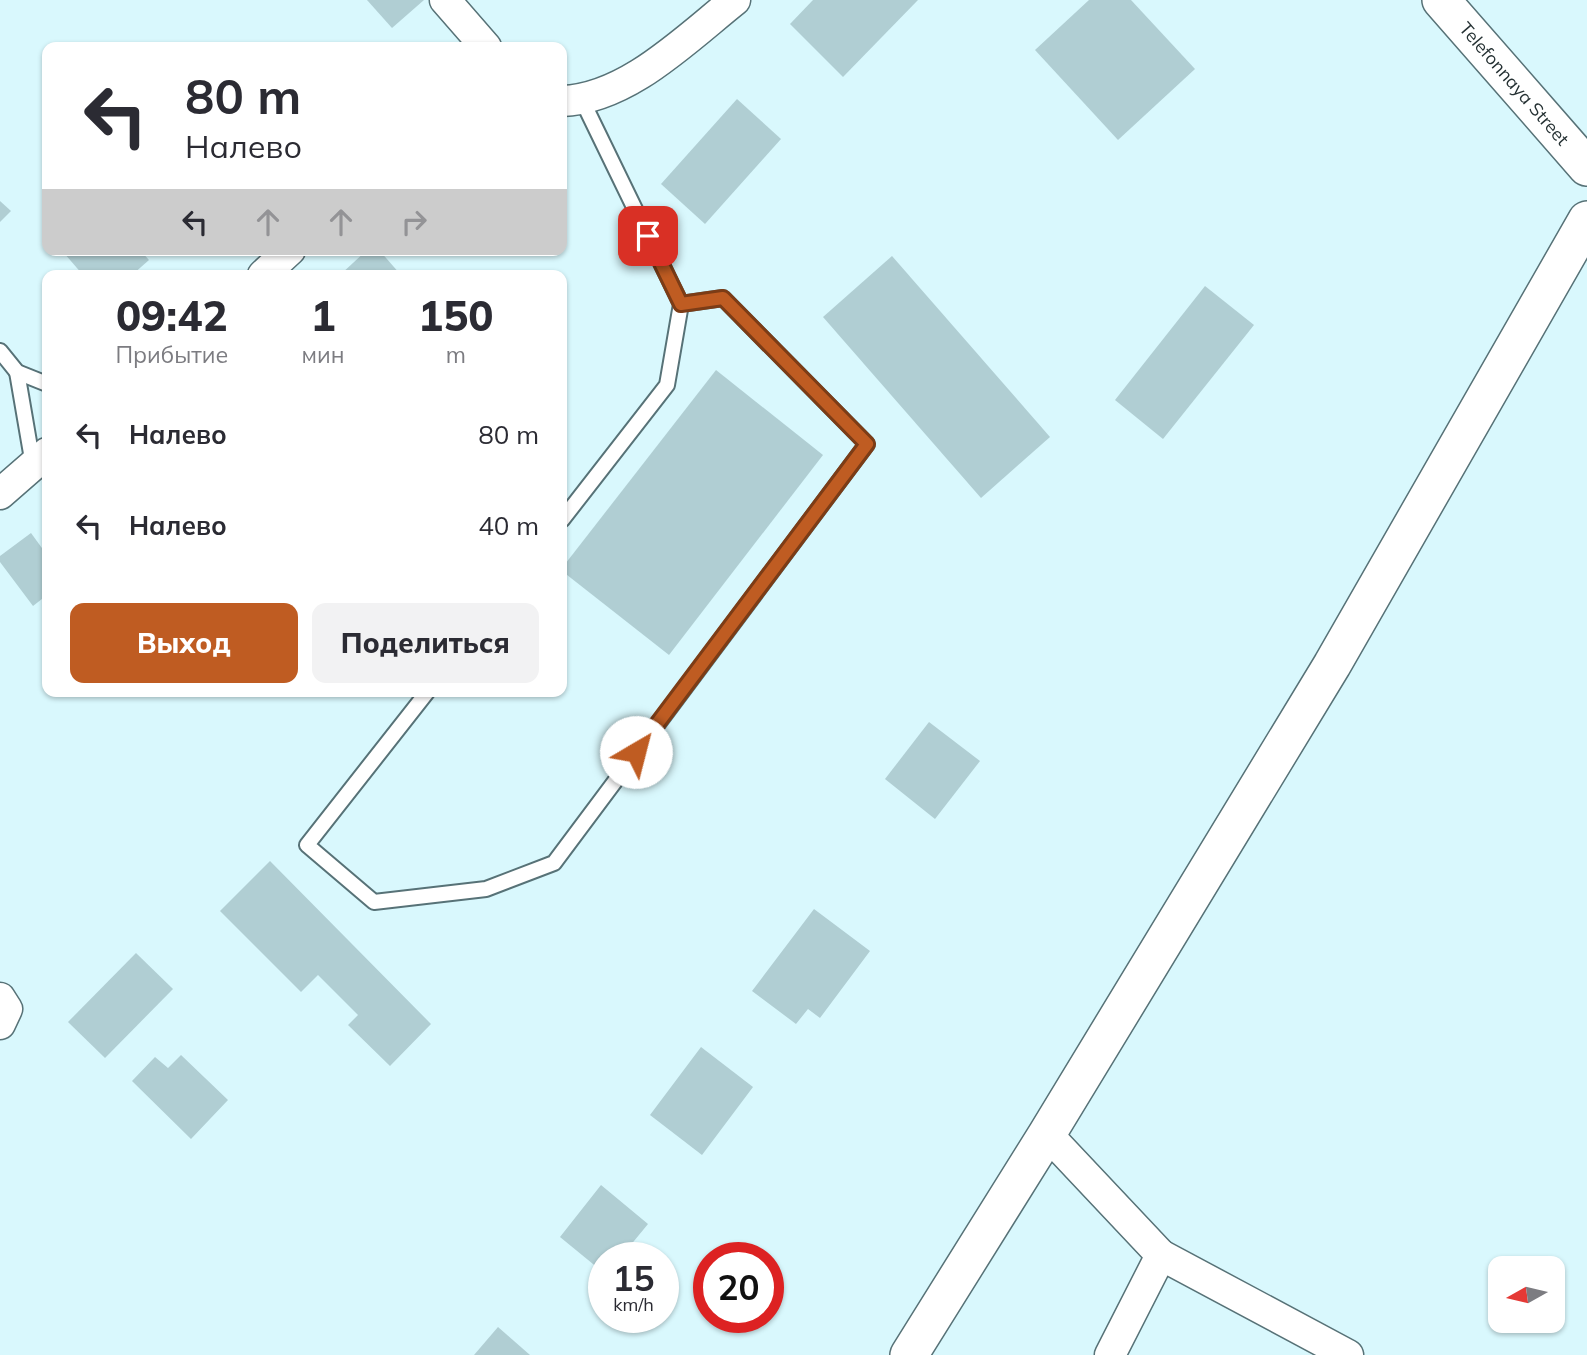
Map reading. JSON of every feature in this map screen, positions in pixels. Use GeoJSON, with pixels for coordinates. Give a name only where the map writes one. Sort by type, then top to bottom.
{"type":"FeatureCollection","features":[{"type":"Feature","properties":{"kind":"street"},"geometry":{"type":"LineString","coordinates":[[445,0],[482,42]]}},
{"type":"Feature","properties":{"kind":"street"},"geometry":{"type":"LineString","coordinates":[[572,100],[635,79],[735,0]]}},
{"type":"Feature","properties":{"kind":"street","name":"Telefonnaya Street"},"geometry":{"type":"LineString","coordinates":[[1441,0],[1587,167]]}},
{"type":"Feature","properties":{"kind":"street"},"geometry":{"type":"LineString","coordinates":[[909,1355],[1047,1134],[1332,665],[1587,219]]}},
{"type":"Feature","properties":{"kind":"street"},"geometry":{"type":"LineString","coordinates":[[268,270],[284,256]]}},
{"type":"Feature","properties":{"kind":"street"},"geometry":{"type":"LineString","coordinates":[[0,494],[40,459]]}},
{"type":"Feature","properties":{"kind":"street"},"geometry":{"type":"LineString","coordinates":[[0,998],[7,1009],[0,1024]]}},
{"type":"Feature","properties":{"kind":"street"},"geometry":{"type":"LineString","coordinates":[[1047,1134],[1161,1255],[1348,1355]]}},
{"type":"Feature","properties":{"kind":"street"},"geometry":{"type":"LineString","coordinates":[[1110,1355],[1161,1255]]}},
{"type":"Feature","properties":{"kind":"lane"},"geometry":{"type":"LineString","coordinates":[[567,514],[667,385],[681,304],[572,100]]}},
{"type":"Feature","properties":{"kind":"lane"},"geometry":{"type":"LineString","coordinates":[[423,697],[307,845],[374,902],[486,889],[554,863],[867,444],[723,298],[681,304]]}},
{"type":"Feature","properties":{"kind":"lane"},"geometry":{"type":"LineString","coordinates":[[0,351],[16,372],[40,459]]}},
{"type":"Feature","properties":{"kind":"lane"},"geometry":{"type":"LineString","coordinates":[[16,372],[42,382]]}},
{"type":"Feature","properties":{"kind":"building"},"geometry":{"type":"Polygon","coordinates":[[[367,0],[424,0],[392,28],[367,0]]]}},
{"type":"Feature","properties":{"kind":"building"},"geometry":{"type":"Polygon","coordinates":[[[813,0],[918,0],[843,77],[790,24],[813,0]]]}},
{"type":"Feature","properties":{"kind":"building"},"geometry":{"type":"Polygon","coordinates":[[[1089,0],[1131,0],[1195,69],[1118,140],[1035,50],[1089,0]]]}},
{"type":"Feature","properties":{"kind":"building"},"geometry":{"type":"Polygon","coordinates":[[[737,99],[781,139],[705,224],[661,184],[737,99]]]}},
{"type":"Feature","properties":{"kind":"building"},"geometry":{"type":"Polygon","coordinates":[[[0,201],[11,211],[0,222],[0,201]]]}},
{"type":"Feature","properties":{"kind":"building"},"geometry":{"type":"Polygon","coordinates":[[[67,256],[145,256],[149,260],[138,270],[79,270],[67,256]]]}},
{"type":"Feature","properties":{"kind":"building"},"geometry":{"type":"Polygon","coordinates":[[[361,256],[384,256],[397,270],[345,270],[361,256]]]}},
{"type":"Feature","properties":{"kind":"building"},"geometry":{"type":"Polygon","coordinates":[[[892,256],[1050,437],[981,498],[823,317],[892,256]]]}},
{"type":"Feature","properties":{"kind":"building"},"geometry":{"type":"Polygon","coordinates":[[[1205,286],[1254,325],[1163,439],[1115,400],[1205,286]]]}},
{"type":"Feature","properties":{"kind":"building"},"geometry":{"type":"Polygon","coordinates":[[[716,370],[823,455],[669,655],[567,575],[567,562],[716,370]]]}},
{"type":"Feature","properties":{"kind":"building"},"geometry":{"type":"Polygon","coordinates":[[[31,533],[42,548],[42,599],[33,606],[0,562],[0,556],[31,533]]]}},
{"type":"Feature","properties":{"kind":"building"},"geometry":{"type":"Polygon","coordinates":[[[929,722],[980,761],[935,819],[885,779],[929,722]]]}},
{"type":"Feature","properties":{"kind":"building"},"geometry":{"type":"Polygon","coordinates":[[[270,861],[431,1024],[390,1066],[348,1025],[358,1015],[318,975],[301,992],[220,911],[270,861]]]}},
{"type":"Feature","properties":{"kind":"building"},"geometry":{"type":"Polygon","coordinates":[[[814,909],[870,951],[820,1018],[808,1009],[796,1024],[752,991],[814,909]]]}},
{"type":"Feature","properties":{"kind":"building"},"geometry":{"type":"Polygon","coordinates":[[[136,953],[173,989],[105,1058],[68,1022],[136,953]]]}},
{"type":"Feature","properties":{"kind":"building"},"geometry":{"type":"Polygon","coordinates":[[[701,1047],[753,1087],[702,1155],[650,1115],[701,1047]]]}},
{"type":"Feature","properties":{"kind":"building"},"geometry":{"type":"Polygon","coordinates":[[[181,1055],[228,1100],[191,1139],[132,1081],[155,1057],[168,1068],[181,1055]]]}},
{"type":"Feature","properties":{"kind":"building"},"geometry":{"type":"Polygon","coordinates":[[[601,1185],[648,1224],[633,1242],[588,1242],[588,1260],[560,1237],[601,1185]]]}},
{"type":"Feature","properties":{"kind":"building"},"geometry":{"type":"Polygon","coordinates":[[[498,1327],[530,1355],[474,1355],[498,1327]]]}},
{"type":"Feature","properties":{"kind":"route"},"geometry":{"type":"LineString","coordinates":[[636,752],[867,444],[723,298],[681,304],[648,236]]}}]}
